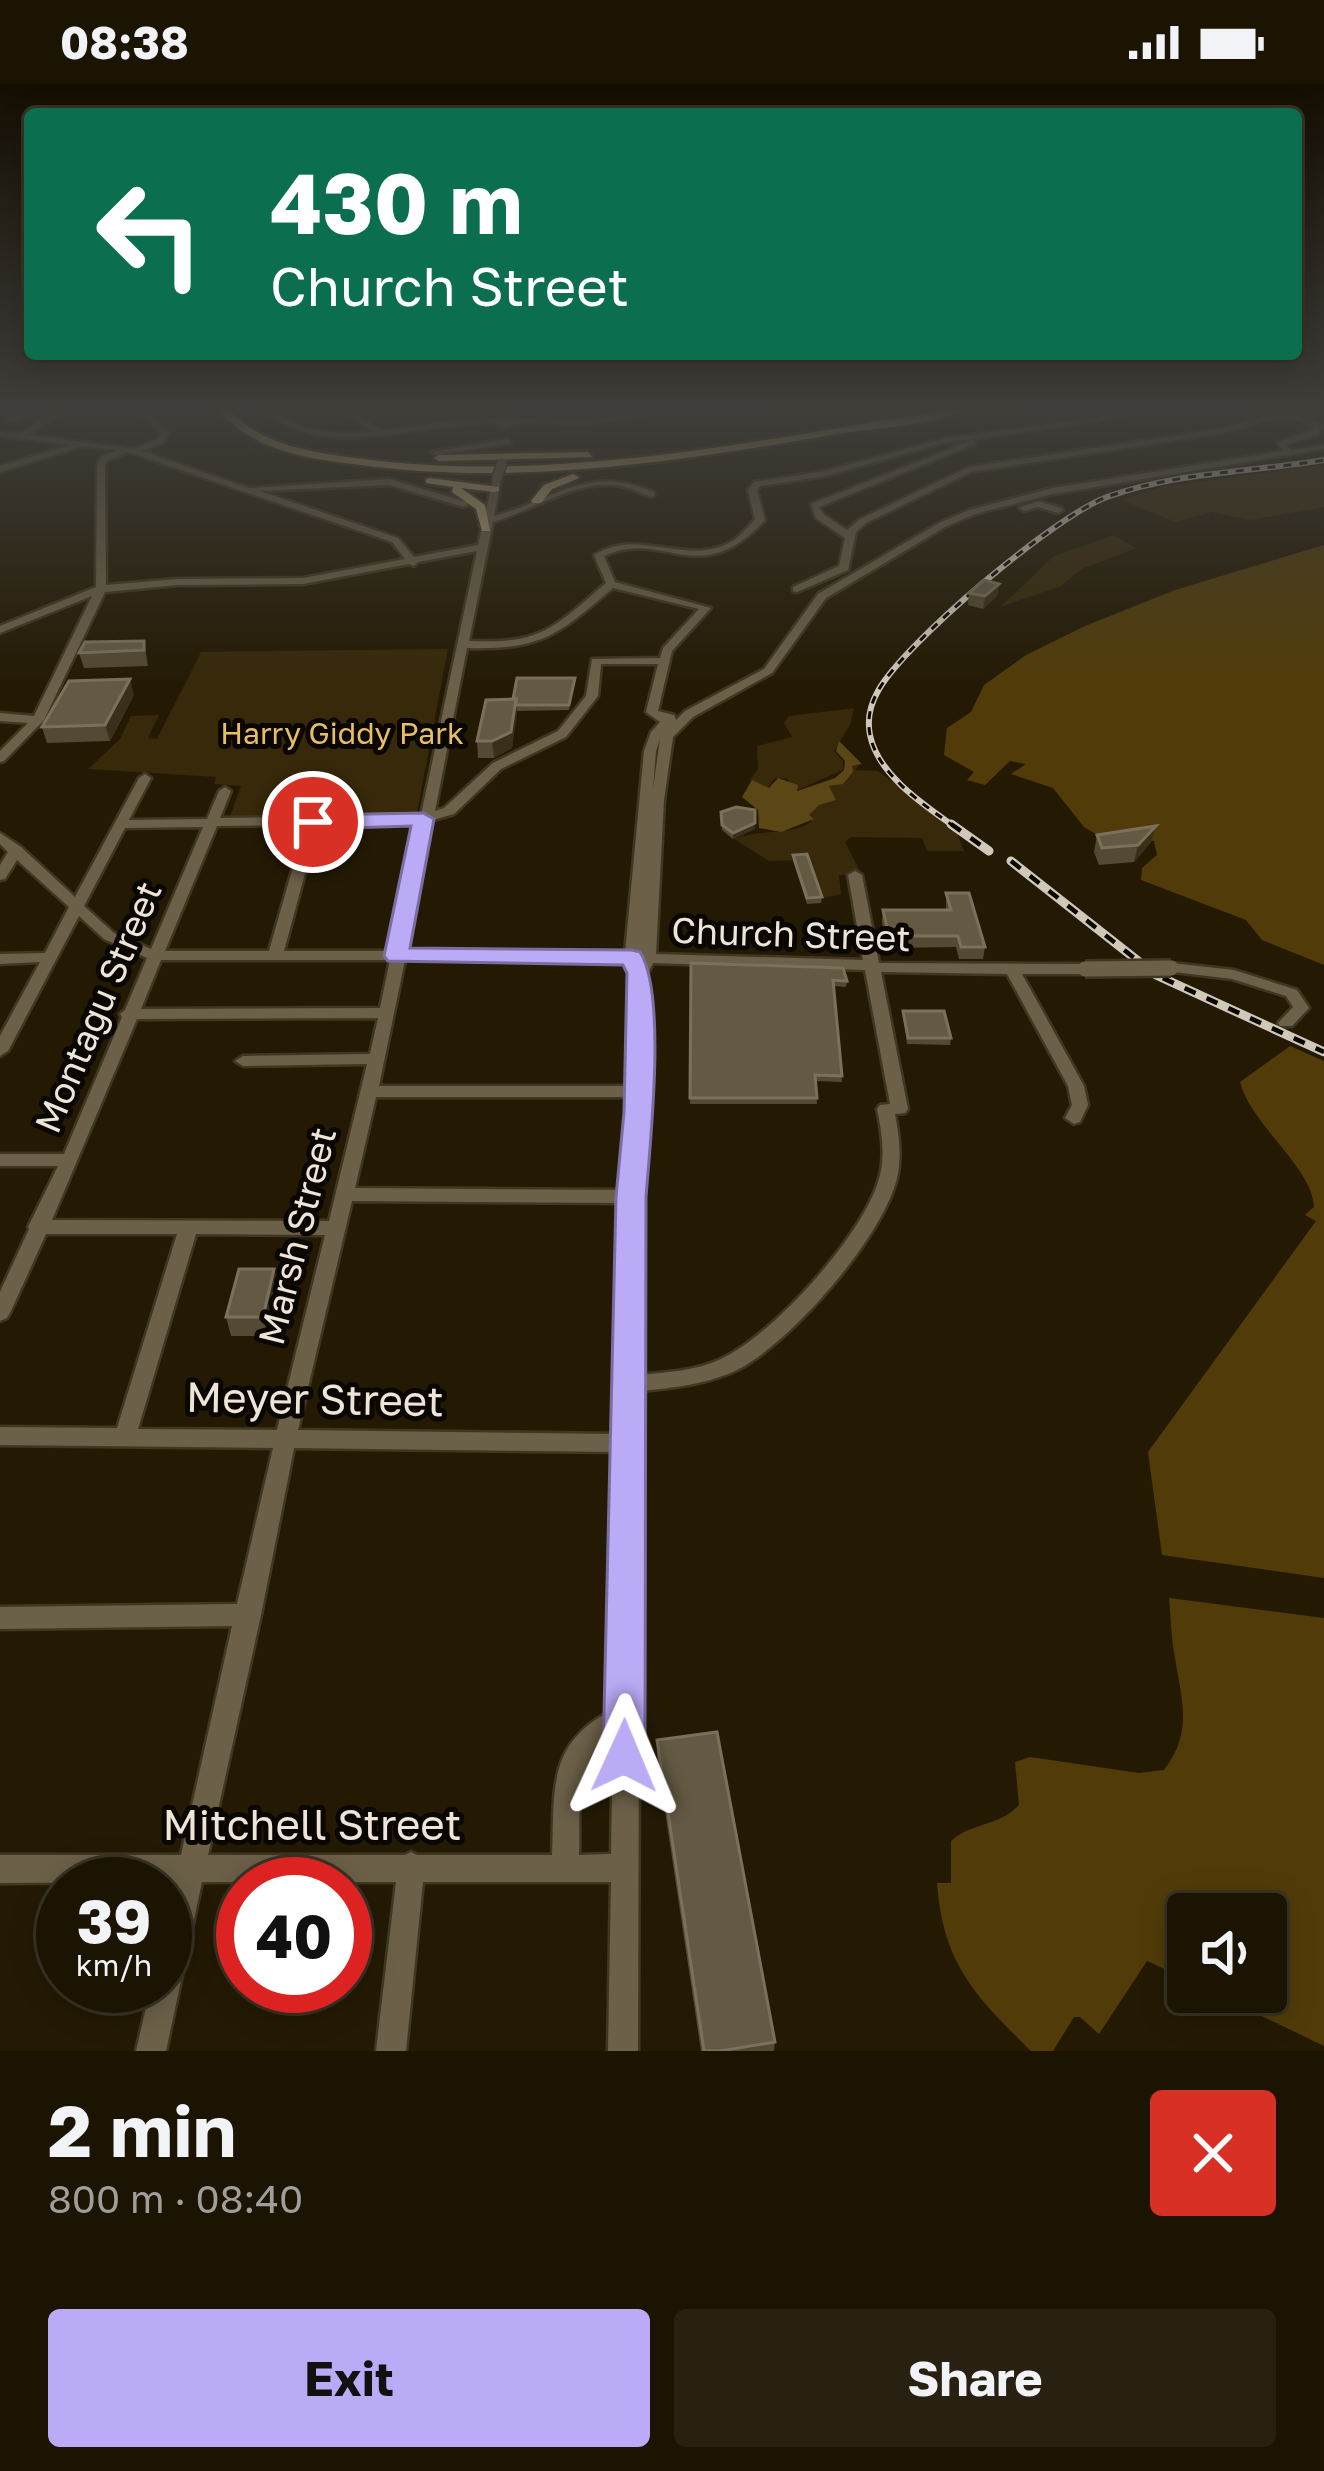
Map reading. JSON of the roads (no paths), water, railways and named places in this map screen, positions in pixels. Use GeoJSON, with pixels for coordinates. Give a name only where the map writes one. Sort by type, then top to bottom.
{"type":"FeatureCollection","features":[{"type":"Feature","properties":{"kind":"main road"},"geometry":{"type":"LineString","coordinates":[[476,503],[484,542]]}},
{"type":"Feature","properties":{"kind":"street"},"geometry":{"type":"LineString","coordinates":[[0,758],[38,720],[94,607],[101,589],[101,503]]}},
{"type":"Feature","properties":{"kind":"street"},"geometry":{"type":"LineString","coordinates":[[286,503],[395,540],[413,561]]}},
{"type":"Feature","properties":{"kind":"street"},"geometry":{"type":"LineString","coordinates":[[460,503],[464,504]]}},
{"type":"Feature","properties":{"kind":"street","name":"Marsh Street"},"geometry":{"type":"LineString","coordinates":[[192,1868],[286,1437],[370,1091],[492,503]]}},
{"type":"Feature","properties":{"kind":"street"},"geometry":{"type":"LineString","coordinates":[[0,630],[101,589],[298,582],[413,561],[484,542],[506,517],[534,503]]}},
{"type":"Feature","properties":{"kind":"street"},"geometry":{"type":"LineString","coordinates":[[610,584],[599,555],[615,546],[688,555],[719,551],[742,541],[760,520],[755,503]]}},
{"type":"Feature","properties":{"kind":"street"},"geometry":{"type":"LineString","coordinates":[[822,503],[814,506],[820,516],[850,536]]}},
{"type":"Feature","properties":{"kind":"street"},"geometry":{"type":"LineString","coordinates":[[797,590],[844,568],[850,536],[863,520],[899,503]]}},
{"type":"Feature","properties":{"kind":"street"},"geometry":{"type":"LineString","coordinates":[[623,2051],[631,1197],[639,1092],[640,963],[663,752],[671,722],[760,677],[784,655],[811,606],[822,596],[942,525],[1008,503]]}},
{"type":"Feature","properties":{"kind":"street"},"geometry":{"type":"LineString","coordinates":[[961,527],[1035,505],[1058,510]]}},
{"type":"Feature","properties":{"kind":"street"},"geometry":{"type":"LineString","coordinates":[[484,542],[506,517]]}},
{"type":"Feature","properties":{"kind":"street"},"geometry":{"type":"LineString","coordinates":[[224,567],[219,572],[224,582]]}},
{"type":"Feature","properties":{"kind":"street"},"geometry":{"type":"LineString","coordinates":[[94,607],[152,584]]}},
{"type":"Feature","properties":{"kind":"street"},"geometry":{"type":"LineString","coordinates":[[461,644],[520,646],[540,641],[610,584]]}},
{"type":"Feature","properties":{"kind":"street"},"geometry":{"type":"LineString","coordinates":[[610,584],[706,608],[679,634],[663,661],[653,707]]}},
{"type":"Feature","properties":{"kind":"street"},"geometry":{"type":"LineString","coordinates":[[797,590],[822,596]]}},
{"type":"Feature","properties":{"kind":"street"},"geometry":{"type":"LineString","coordinates":[[797,590],[811,606]]}},
{"type":"Feature","properties":{"kind":"street"},"geometry":{"type":"LineString","coordinates":[[124,824],[423,819],[449,811],[497,766],[562,734],[592,696],[593,663],[663,661]]}},
{"type":"Feature","properties":{"kind":"street"},"geometry":{"type":"LineString","coordinates":[[653,707],[671,722]]}},
{"type":"Feature","properties":{"kind":"street"},"geometry":{"type":"LineString","coordinates":[[653,707],[671,722]]}},
{"type":"Feature","properties":{"kind":"street"},"geometry":{"type":"LineString","coordinates":[[0,716],[38,720]]}},
{"type":"Feature","properties":{"kind":"street"},"geometry":{"type":"LineString","coordinates":[[0,1051],[145,778]]}},
{"type":"Feature","properties":{"kind":"street","name":"Montagu Street"},"geometry":{"type":"LineString","coordinates":[[0,1312],[70,1160],[225,791]]}},
{"type":"Feature","properties":{"kind":"street"},"geometry":{"type":"LineString","coordinates":[[275,957],[313,822]]}},
{"type":"Feature","properties":{"kind":"street","name":"Church Street"},"geometry":{"type":"LineString","coordinates":[[0,837],[122,944],[155,956],[1171,968],[1234,975],[1292,993],[1301,1008],[1286,1024]]}},
{"type":"Feature","properties":{"kind":"street"},"geometry":{"type":"LineString","coordinates":[[0,876],[16,850]]}},
{"type":"Feature","properties":{"kind":"street"},"geometry":{"type":"LineString","coordinates":[[629,1384],[703,1374],[732,1364],[790,1320],[881,1198],[892,1149],[892,1109],[855,875]]}},
{"type":"Feature","properties":{"kind":"street"},"geometry":{"type":"LineString","coordinates":[[57,889],[88,885]]}},
{"type":"Feature","properties":{"kind":"street"},"geometry":{"type":"LineString","coordinates":[[0,959],[47,957]]}},
{"type":"Feature","properties":{"kind":"street"},"geometry":{"type":"LineString","coordinates":[[1012,969],[1076,1086],[1080,1105],[1074,1118]]}},
{"type":"Feature","properties":{"kind":"street"},"geometry":{"type":"LineString","coordinates":[[128,1014],[386,1013]]}},
{"type":"Feature","properties":{"kind":"street"},"geometry":{"type":"LineString","coordinates":[[243,1060],[377,1059]]}},
{"type":"Feature","properties":{"kind":"street"},"geometry":{"type":"LineString","coordinates":[[370,1091],[639,1092]]}},
{"type":"Feature","properties":{"kind":"street"},"geometry":{"type":"LineString","coordinates":[[0,1160],[70,1160]]}},
{"type":"Feature","properties":{"kind":"street"},"geometry":{"type":"LineString","coordinates":[[344,1194],[631,1197]]}},
{"type":"Feature","properties":{"kind":"street"},"geometry":{"type":"LineString","coordinates":[[37,1226],[335,1228]]}},
{"type":"Feature","properties":{"kind":"street"},"geometry":{"type":"LineString","coordinates":[[125,1436],[188,1230]]}},
{"type":"Feature","properties":{"kind":"street","name":"Meyer Street"},"geometry":{"type":"LineString","coordinates":[[0,1436],[629,1443]]}},
{"type":"Feature","properties":{"kind":"street"},"geometry":{"type":"LineString","coordinates":[[0,1618],[248,1616]]}},
{"type":"Feature","properties":{"kind":"street"},"geometry":{"type":"LineString","coordinates":[[565,1868],[574,1754],[597,1729],[624,1717]]}},
{"type":"Feature","properties":{"kind":"street"},"geometry":{"type":"LineString","coordinates":[[391,2051],[411,1866]]}},
{"type":"Feature","properties":{"kind":"street","name":"Mitchell Street"},"geometry":{"type":"LineString","coordinates":[[192,1868],[623,1868]]}},
{"type":"Feature","properties":{"kind":"street","name":"Mitchell Street"},"geometry":{"type":"LineString","coordinates":[[0,1869],[36,1869]]}},
{"type":"Feature","properties":{"kind":"street","name":"Marsh Street"},"geometry":{"type":"LineString","coordinates":[[151,2051],[160,2013]]}},
{"type":"Feature","properties":{"kind":"railway"},"geometry":{"type":"LineString","coordinates":[[955,827],[917,799],[882,763],[870,735],[875,696],[917,643],[983,583],[1095,503]]}},
{"type":"Feature","properties":{"kind":"railway"},"geometry":{"type":"LineString","coordinates":[[951,824],[989,851]]}},
{"type":"Feature","properties":{"kind":"railway"},"geometry":{"type":"LineString","coordinates":[[1011,861],[1156,975],[1324,1052]]}},
{"type":"Feature","properties":{"kind":"park label","name":"Harry Giddy Park"},"geometry":{"type":"Point","coordinates":[342,734]}}]}
